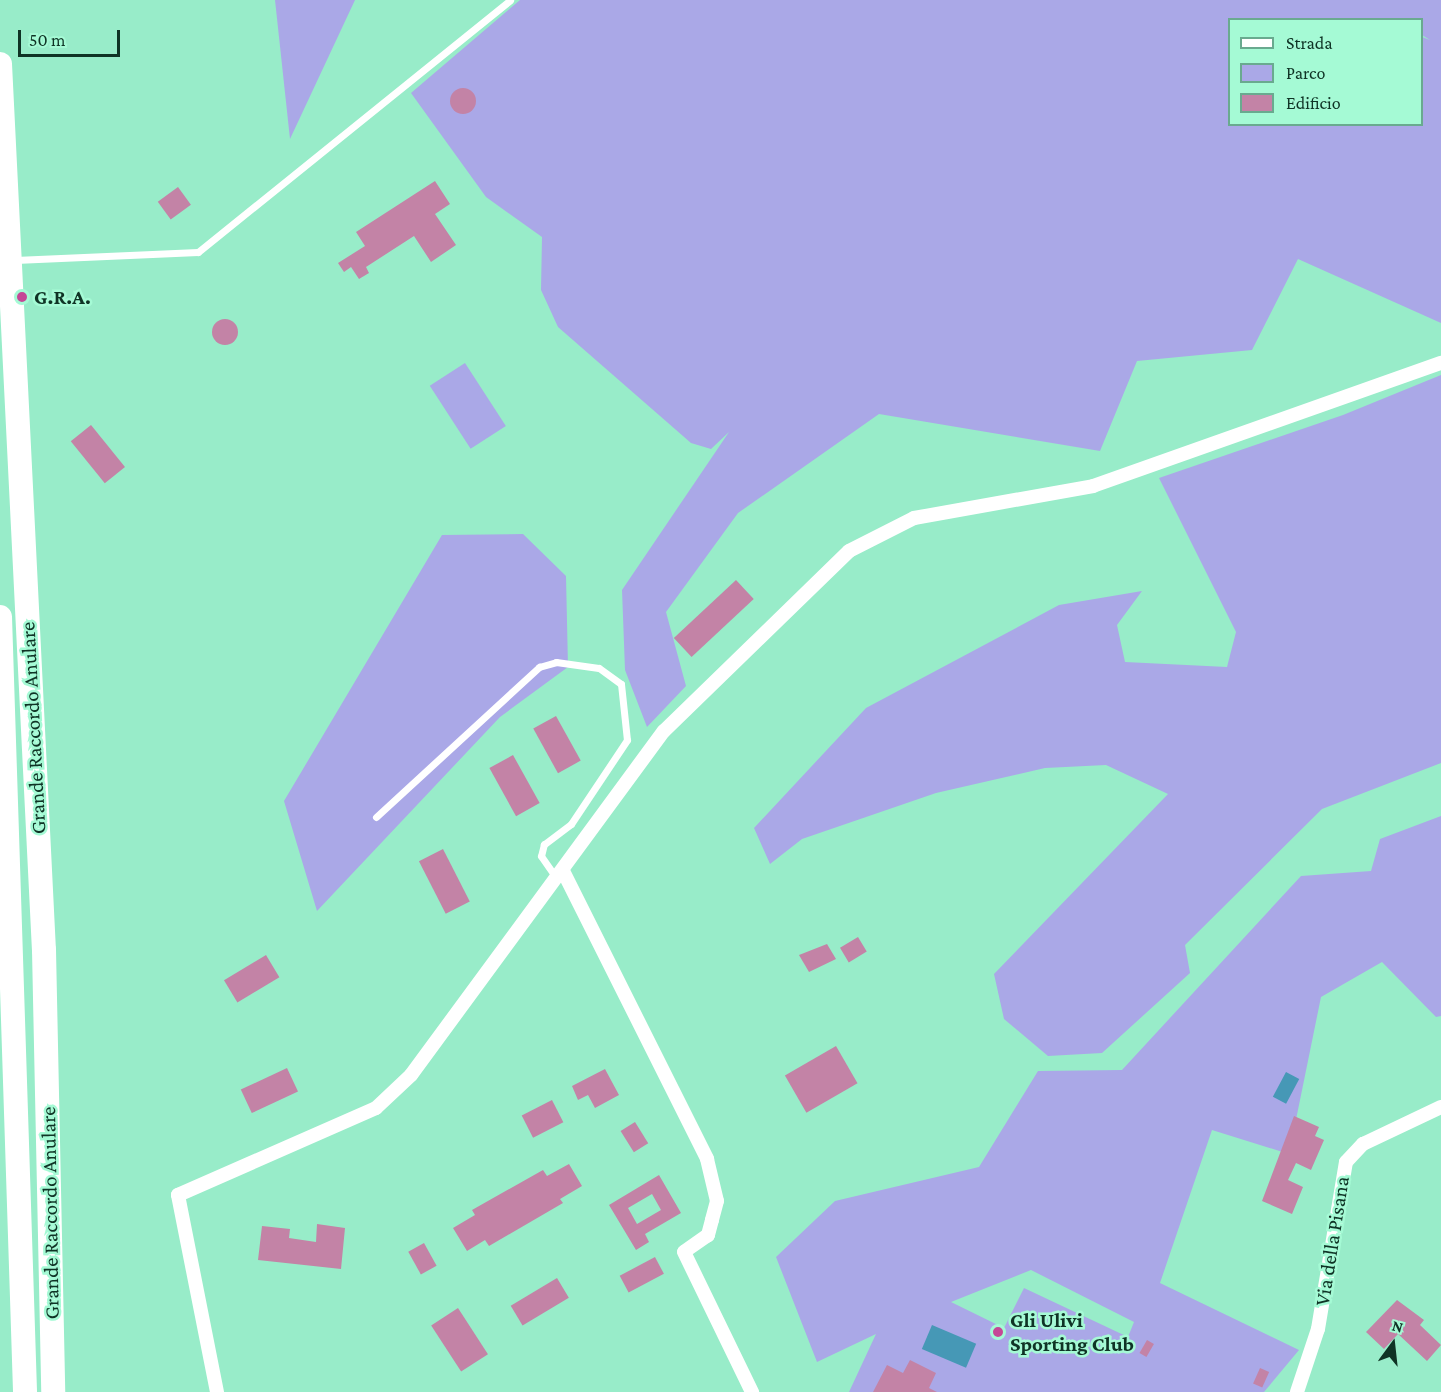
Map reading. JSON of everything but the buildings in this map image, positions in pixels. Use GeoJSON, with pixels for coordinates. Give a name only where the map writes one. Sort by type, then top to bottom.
{"type":"FeatureCollection","features":[{"type":"Feature","properties":{"kind":"highway","name":"Grande Raccordo Anulare"},"geometry":{"type":"LineString","coordinates":[[0,64],[44,950],[53,1392]]}},
{"type":"Feature","properties":{"kind":"highway","name":"Grande Raccordo Anulare"},"geometry":{"type":"LineString","coordinates":[[0,618],[25,1392]]}},
{"type":"Feature","properties":{"kind":"street"},"geometry":{"type":"LineString","coordinates":[[218,1392],[178,1195],[376,1108],[425,1058],[664,732],[849,551],[884,528],[914,518],[1093,486],[1441,363]]}},
{"type":"Feature","properties":{"kind":"street"},"geometry":{"type":"LineString","coordinates":[[560,875],[707,1158],[717,1201],[708,1235],[684,1252],[752,1392]]}},
{"type":"Feature","properties":{"kind":"street","name":"Via della Pisana"},"geometry":{"type":"LineString","coordinates":[[1297,1392],[1318,1329],[1346,1162],[1363,1144],[1441,1107]]}},
{"type":"Feature","properties":{"kind":"lane"},"geometry":{"type":"LineString","coordinates":[[9,260],[198,252],[510,0]]}},
{"type":"Feature","properties":{"kind":"lane"},"geometry":{"type":"LineString","coordinates":[[376,817],[539,667],[556,662],[599,668],[621,684],[627,740],[571,824],[544,844],[541,856],[560,875]]}},
{"type":"Feature","properties":{"kind":"green space"},"geometry":{"type":"Polygon","coordinates":[[[275,0],[355,0],[290,139],[275,0]]]}},
{"type":"Feature","properties":{"kind":"green space"},"geometry":{"type":"Polygon","coordinates":[[[520,0],[1441,0],[1441,323],[1298,259],[1252,350],[1137,361],[1100,451],[879,414],[738,513],[666,612],[686,686],[647,727],[625,670],[622,590],[729,432],[711,449],[691,443],[558,327],[541,290],[542,237],[486,197],[411,93],[520,0]]]}},
{"type":"Feature","properties":{"kind":"green space"},"geometry":{"type":"Polygon","coordinates":[[[465,363],[506,426],[471,449],[430,386],[465,363]]]}},
{"type":"Feature","properties":{"kind":"green space"},"geometry":{"type":"Polygon","coordinates":[[[1441,375],[1441,763],[1322,809],[1185,945],[1190,973],[1102,1053],[1048,1056],[1004,1019],[994,974],[1168,794],[1106,765],[1045,768],[936,793],[802,839],[770,864],[754,828],[866,708],[1059,605],[1142,591],[1117,625],[1125,662],[1227,667],[1236,632],[1159,478],[1343,415],[1441,375]]]}},
{"type":"Feature","properties":{"kind":"green space"},"geometry":{"type":"Polygon","coordinates":[[[523,534],[566,576],[568,667],[500,717],[317,911],[284,801],[442,535],[523,534]]]}},
{"type":"Feature","properties":{"kind":"green space"},"geometry":{"type":"Polygon","coordinates":[[[1441,816],[1441,1016],[1436,1017],[1382,962],[1321,997],[1289,1154],[1212,1130],[1160,1283],[1299,1350],[1264,1392],[849,1392],[876,1334],[817,1362],[776,1257],[835,1201],[979,1167],[1038,1071],[1122,1070],[1301,876],[1371,871],[1380,839],[1441,816]],[[1031,1270],[951,1302],[1004,1328],[1024,1288],[1128,1337],[1134,1322],[1031,1270]]]}},
{"type":"Feature","properties":{"kind":"shaded area"},"geometry":{"type":"Polygon","coordinates":[[[1286,1072],[1299,1079],[1286,1104],[1273,1097],[1286,1072]]]}},
{"type":"Feature","properties":{"kind":"shaded area"},"geometry":{"type":"Polygon","coordinates":[[[932,1325],[976,1344],[966,1368],[922,1349],[932,1325]]]}},
{"type":"Feature","properties":{"kind":"place","name":"G.R.A."},"geometry":{"type":"Point","coordinates":[22,297]}},
{"type":"Feature","properties":{"kind":"place","name":"Gli Ulivi Sporting Club"},"geometry":{"type":"Point","coordinates":[998,1332]}}]}
